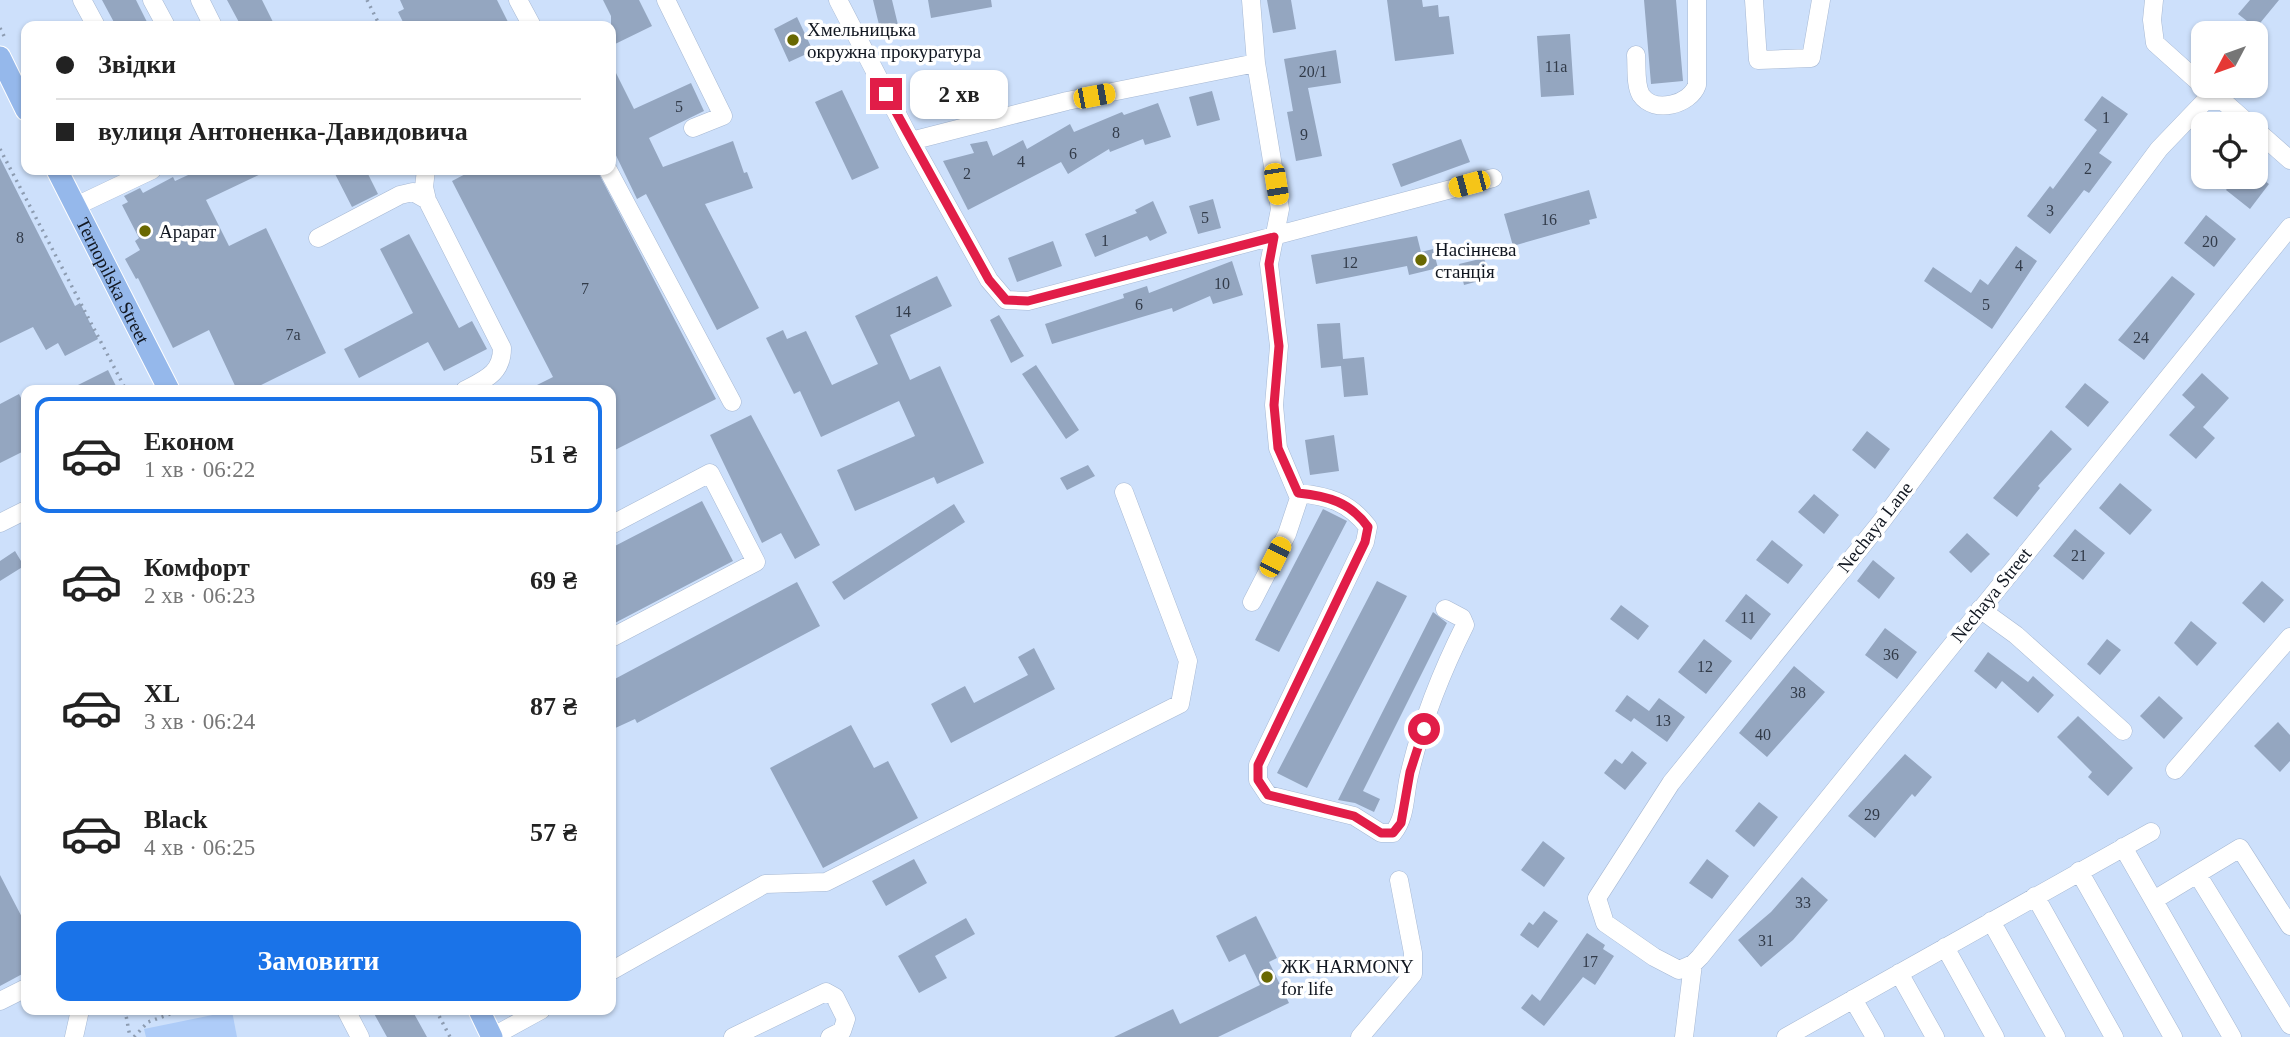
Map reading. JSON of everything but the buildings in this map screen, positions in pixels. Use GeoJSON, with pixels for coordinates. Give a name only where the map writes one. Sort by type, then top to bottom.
{"type":"FeatureCollection","features":[{"type":"Feature","properties":{"kind":"main road"},"geometry":{"type":"LineString","coordinates":[[0,57],[21,100]]}},
{"type":"Feature","properties":{"kind":"main road","name":"Ternopilska Street"},"geometry":{"type":"LineString","coordinates":[[60,175],[166,385]]}},
{"type":"Feature","properties":{"kind":"main road"},"geometry":{"type":"LineString","coordinates":[[481,1015],[492,1037]]}},
{"type":"Feature","properties":{"kind":"street"},"geometry":{"type":"LineString","coordinates":[[82,0],[93,21]]}},
{"type":"Feature","properties":{"kind":"street"},"geometry":{"type":"LineString","coordinates":[[152,0],[163,21]]}},
{"type":"Feature","properties":{"kind":"street"},"geometry":{"type":"LineString","coordinates":[[200,0],[210,21]]}},
{"type":"Feature","properties":{"kind":"street"},"geometry":{"type":"LineString","coordinates":[[518,0],[529,21]]}},
{"type":"Feature","properties":{"kind":"street"},"geometry":{"type":"LineString","coordinates":[[666,0],[723,116],[693,128]]}},
{"type":"Feature","properties":{"kind":"street"},"geometry":{"type":"LineString","coordinates":[[838,0],[911,141],[989,280],[1006,300],[1028,301],[1493,178]]}},
{"type":"Feature","properties":{"kind":"street"},"geometry":{"type":"LineString","coordinates":[[1251,0],[1256,63],[1280,209],[1269,264],[1279,346],[1274,405],[1278,448],[1298,493],[1287,534],[1252,602]]}},
{"type":"Feature","properties":{"kind":"street"},"geometry":{"type":"LineString","coordinates":[[1636,55],[1639,91],[1647,102],[1655,105],[1685,102],[1693,95],[1697,85],[1697,0]]}},
{"type":"Feature","properties":{"kind":"street"},"geometry":{"type":"LineString","coordinates":[[1754,0],[1758,60],[1811,58],[1821,0]]}},
{"type":"Feature","properties":{"kind":"street"},"geometry":{"type":"LineString","coordinates":[[2154,0],[2152,20],[2155,43],[2191,75]]}},
{"type":"Feature","properties":{"kind":"street"},"geometry":{"type":"LineString","coordinates":[[911,141],[1067,101],[1256,63]]}},
{"type":"Feature","properties":{"kind":"street"},"geometry":{"type":"LineString","coordinates":[[2219,98],[2235,112]]}},
{"type":"Feature","properties":{"kind":"street","name":"Nechaya Lane"},"geometry":{"type":"LineString","coordinates":[[1693,964],[1679,970],[1624,938],[1605,923],[1597,898],[1671,783],[1881,522],[2159,149],[2205,101],[2223,101]]}},
{"type":"Feature","properties":{"kind":"street"},"geometry":{"type":"LineString","coordinates":[[2268,141],[2290,160]]}},
{"type":"Feature","properties":{"kind":"street"},"geometry":{"type":"LineString","coordinates":[[76,206],[141,175]]}},
{"type":"Feature","properties":{"kind":"street"},"geometry":{"type":"LineString","coordinates":[[425,175],[424,187],[427,200],[502,348],[502,361],[494,375],[475,385]]}},
{"type":"Feature","properties":{"kind":"street"},"geometry":{"type":"LineString","coordinates":[[611,175],[732,402]]}},
{"type":"Feature","properties":{"kind":"street"},"geometry":{"type":"LineString","coordinates":[[318,239],[400,195],[413,192],[427,200]]}},
{"type":"Feature","properties":{"kind":"street","name":"Nechaya Street"},"geometry":{"type":"LineString","coordinates":[[1693,964],[2290,227]]}},
{"type":"Feature","properties":{"kind":"street"},"geometry":{"type":"LineString","coordinates":[[616,522],[710,473],[756,562],[616,635]]}},
{"type":"Feature","properties":{"kind":"street"},"geometry":{"type":"LineString","coordinates":[[616,968],[765,884],[826,883],[1180,704],[1188,661],[1124,492]]}},
{"type":"Feature","properties":{"kind":"street"},"geometry":{"type":"LineString","coordinates":[[1298,493],[1323,495],[1353,508],[1368,527],[1365,542],[1258,765],[1258,780],[1268,795],[1354,816],[1381,833],[1393,833],[1401,823],[1410,772],[1445,665],[1465,625],[1462,618],[1445,609]]}},
{"type":"Feature","properties":{"kind":"street"},"geometry":{"type":"LineString","coordinates":[[0,523],[21,512]]}},
{"type":"Feature","properties":{"kind":"street"},"geometry":{"type":"LineString","coordinates":[[1980,609],[2016,635],[2123,731]]}},
{"type":"Feature","properties":{"kind":"street"},"geometry":{"type":"LineString","coordinates":[[2175,770],[2290,637]]}},
{"type":"Feature","properties":{"kind":"street"},"geometry":{"type":"LineString","coordinates":[[1786,1037],[1813,1030],[1853,999],[2151,832]]}},
{"type":"Feature","properties":{"kind":"street"},"geometry":{"type":"LineString","coordinates":[[2123,847],[2232,1037]]}},
{"type":"Feature","properties":{"kind":"street"},"geometry":{"type":"LineString","coordinates":[[2154,900],[2240,848],[2290,926]]}},
{"type":"Feature","properties":{"kind":"street"},"geometry":{"type":"LineString","coordinates":[[2079,871],[2173,1037]]}},
{"type":"Feature","properties":{"kind":"street"},"geometry":{"type":"LineString","coordinates":[[2197,874],[2290,1025]]}},
{"type":"Feature","properties":{"kind":"street"},"geometry":{"type":"LineString","coordinates":[[1360,1037],[1413,974],[1413,953],[1399,880]]}},
{"type":"Feature","properties":{"kind":"street"},"geometry":{"type":"LineString","coordinates":[[2035,896],[2115,1037]]}},
{"type":"Feature","properties":{"kind":"street"},"geometry":{"type":"LineString","coordinates":[[1991,921],[2056,1037]]}},
{"type":"Feature","properties":{"kind":"street"},"geometry":{"type":"LineString","coordinates":[[1945,947],[1995,1037]]}},
{"type":"Feature","properties":{"kind":"street"},"geometry":{"type":"LineString","coordinates":[[1693,964],[1685,1029],[1697,1037]]}},
{"type":"Feature","properties":{"kind":"street"},"geometry":{"type":"LineString","coordinates":[[1899,973],[1935,1037]]}},
{"type":"Feature","properties":{"kind":"street"},"geometry":{"type":"LineString","coordinates":[[1,1001],[21,991]]}},
{"type":"Feature","properties":{"kind":"street"},"geometry":{"type":"LineString","coordinates":[[733,1037],[826,992],[835,997],[846,1019],[842,1031],[830,1037]]}},
{"type":"Feature","properties":{"kind":"street"},"geometry":{"type":"LineString","coordinates":[[1853,999],[1875,1037]]}},
{"type":"Feature","properties":{"kind":"street"},"geometry":{"type":"LineString","coordinates":[[74,1037],[79,1015]]}},
{"type":"Feature","properties":{"kind":"street"},"geometry":{"type":"LineString","coordinates":[[349,1015],[360,1037]]}},
{"type":"Feature","properties":{"kind":"street"},"geometry":{"type":"LineString","coordinates":[[492,1037],[532,1015]]}},
{"type":"Feature","properties":{"kind":"path"},"geometry":{"type":"LineString","coordinates":[[368,0],[378,21]]}},
{"type":"Feature","properties":{"kind":"path"},"geometry":{"type":"LineString","coordinates":[[0,149],[123,385]]}},
{"type":"Feature","properties":{"kind":"path"},"geometry":{"type":"LineString","coordinates":[[126,1015],[132,1037],[148,1022],[167,1015]]}},
{"type":"Feature","properties":{"kind":"path"},"geometry":{"type":"LineString","coordinates":[[439,1015],[450,1037]]}},
{"type":"Feature","properties":{"kind":"shaded area"},"geometry":{"type":"Polygon","coordinates":[[[212,1015],[233,1015],[237,1037],[146,1037],[144,1029],[212,1015]]]}},
{"type":"Feature","properties":{"kind":"place","name":"Хмельницька окружна прокуратура"},"geometry":{"type":"Point","coordinates":[793,40]}},
{"type":"Feature","properties":{"kind":"place","name":"Арарат"},"geometry":{"type":"Point","coordinates":[145,231]}},
{"type":"Feature","properties":{"kind":"place","name":"Насіннєва станція"},"geometry":{"type":"Point","coordinates":[1421,260]}},
{"type":"Feature","properties":{"kind":"place","name":"ЖК HARMONY for life"},"geometry":{"type":"Point","coordinates":[1267,977]}},
{"type":"Feature","properties":{"kind":"route"},"geometry":{"type":"LineString","coordinates":[[886,94],[989,280],[1006,300],[1028,301],[1274,237],[1269,264],[1279,346],[1274,405],[1278,448],[1298,493],[1323,495],[1353,508],[1368,527],[1365,542],[1258,765],[1258,780],[1268,795],[1354,816],[1381,833],[1393,833],[1401,823],[1410,772],[1424,729]]}}]}
